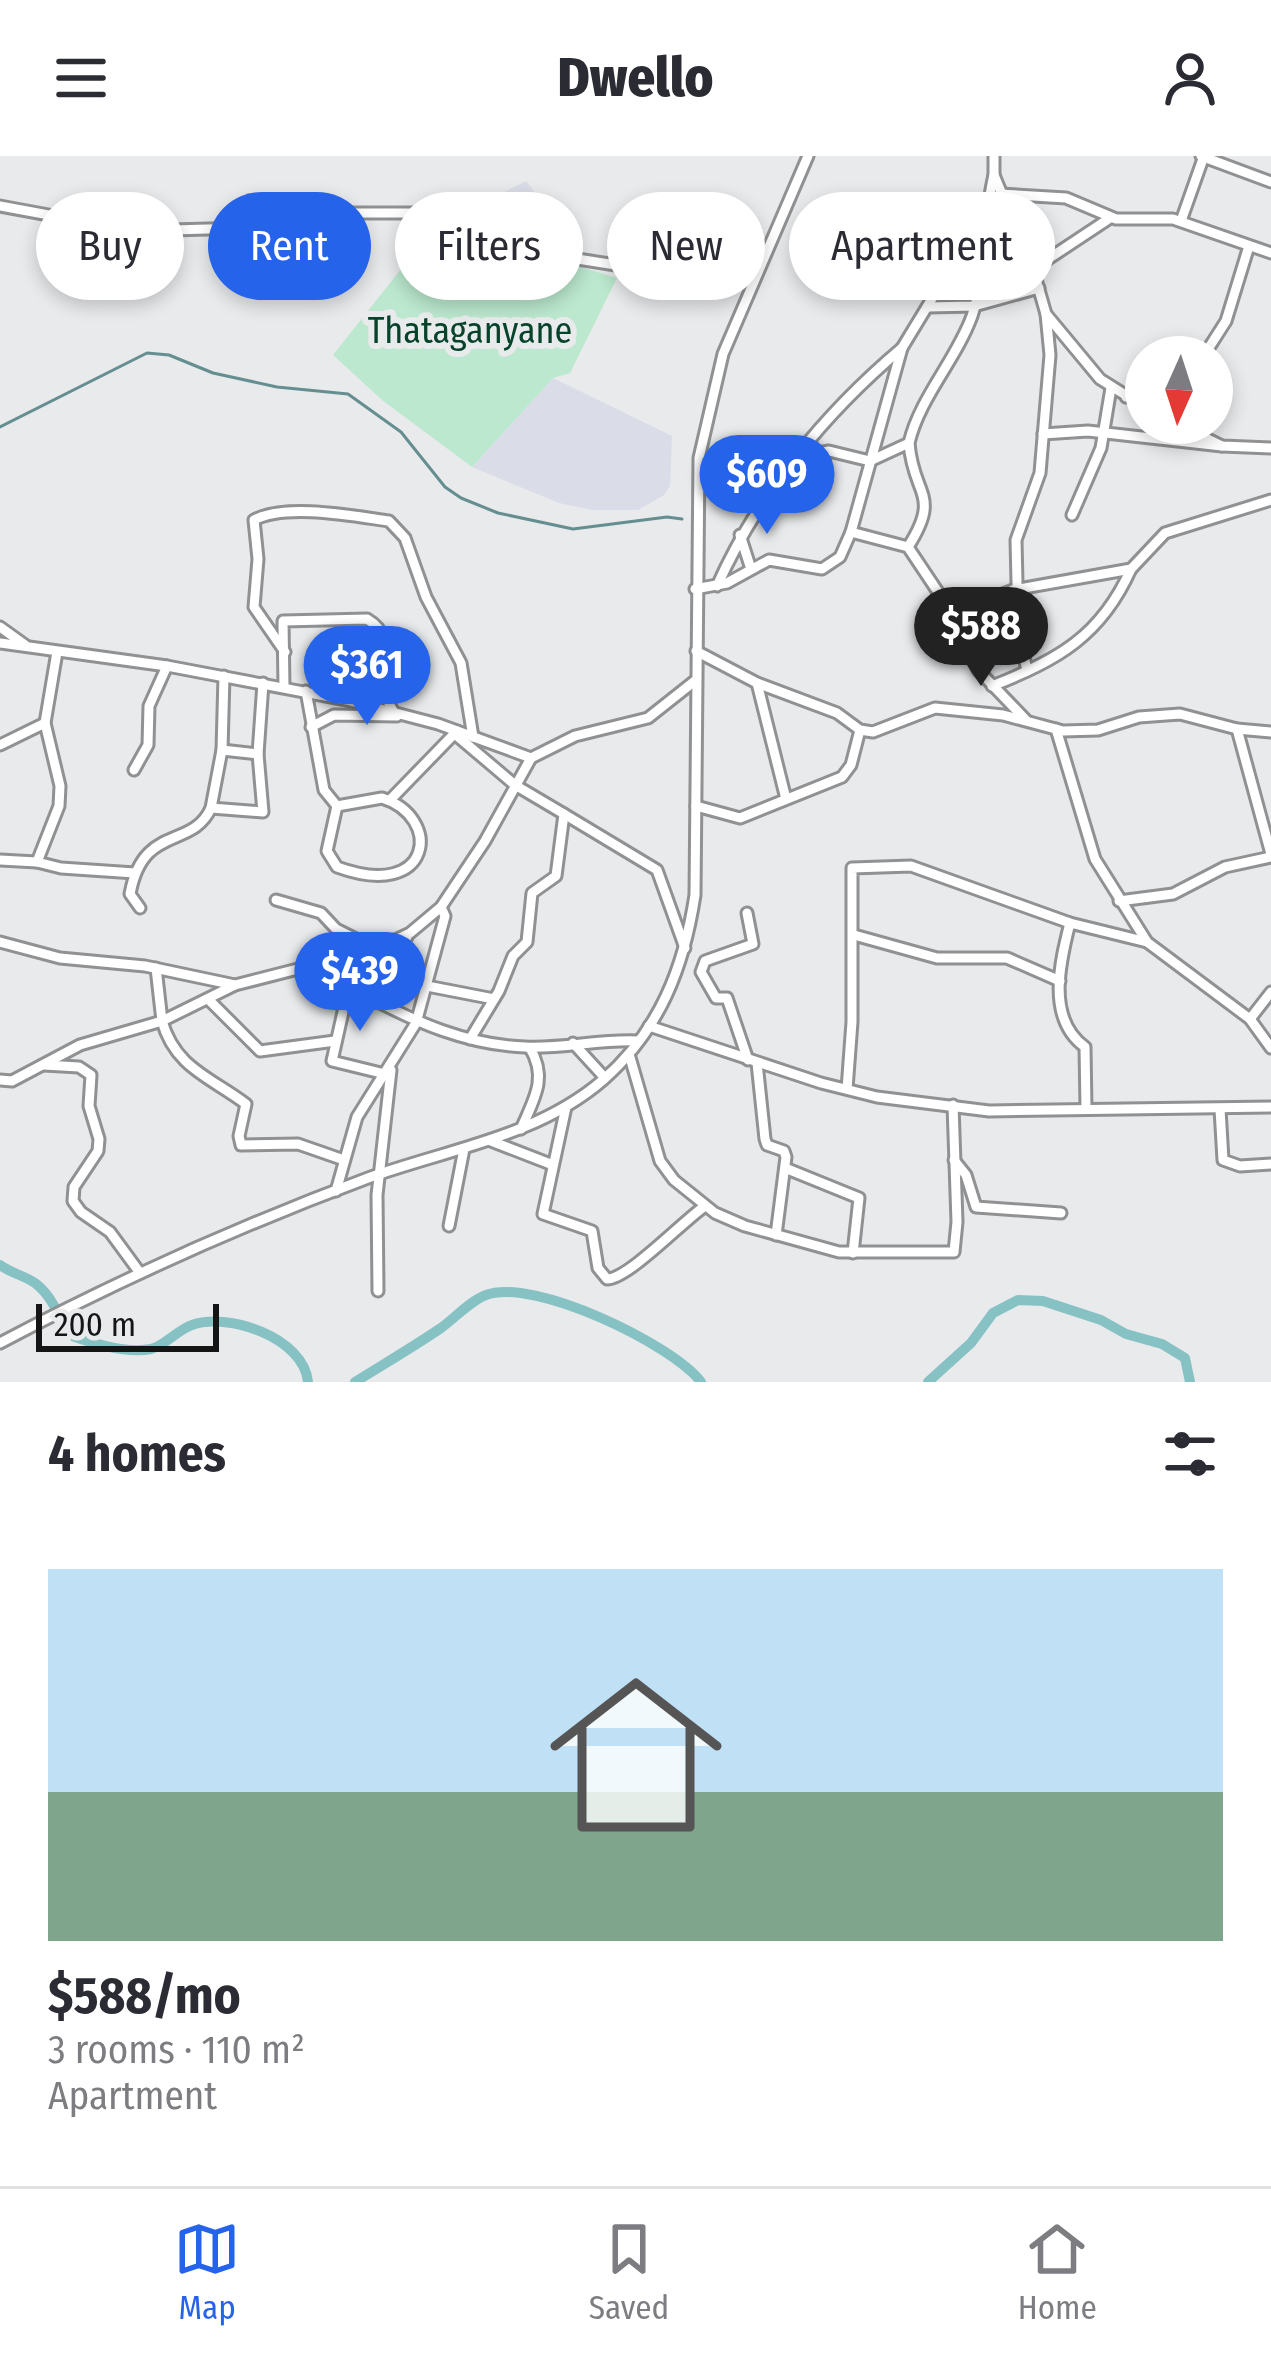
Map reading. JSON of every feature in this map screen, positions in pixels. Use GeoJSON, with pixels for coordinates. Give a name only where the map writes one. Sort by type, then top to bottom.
{"type":"FeatureCollection","features":[{"type":"Feature","properties":{"kind":"street"},"geometry":{"type":"LineString","coordinates":[[765,255],[808,156]]}},
{"type":"Feature","properties":{"kind":"street"},"geometry":{"type":"LineString","coordinates":[[990,192],[994,156]]}},
{"type":"Feature","properties":{"kind":"street"},"geometry":{"type":"LineString","coordinates":[[1181,221],[1203,156],[1271,182]]}},
{"type":"Feature","properties":{"kind":"street"},"geometry":{"type":"LineString","coordinates":[[994,175],[999,192]]}},
{"type":"Feature","properties":{"kind":"street"},"geometry":{"type":"LineString","coordinates":[[1055,197],[1110,218],[1181,221],[1271,253]]}},
{"type":"Feature","properties":{"kind":"street"},"geometry":{"type":"LineString","coordinates":[[0,206],[135,231],[258,227],[364,212],[414,213],[565,257],[607,264]]}},
{"type":"Feature","properties":{"kind":"street"},"geometry":{"type":"LineString","coordinates":[[1055,254],[1110,218]]}},
{"type":"Feature","properties":{"kind":"street"},"geometry":{"type":"LineString","coordinates":[[1216,336],[1226,321],[1249,246]]}},
{"type":"Feature","properties":{"kind":"street"},"geometry":{"type":"LineString","coordinates":[[0,1343],[140,1273],[336,1191],[521,1129],[566,1107],[605,1078],[650,1026],[686,952],[695,895],[699,458],[723,355],[746,300]]}},
{"type":"Feature","properties":{"kind":"street"},"geometry":{"type":"LineString","coordinates":[[717,586],[740,535],[829,414],[902,348],[932,300]]}},
{"type":"Feature","properties":{"kind":"street"},"geometry":{"type":"LineString","coordinates":[[800,457],[830,451],[869,461],[908,443],[975,300]]}},
{"type":"Feature","properties":{"kind":"street"},"geometry":{"type":"LineString","coordinates":[[928,307],[974,306],[996,300]]}},
{"type":"Feature","properties":{"kind":"street"},"geometry":{"type":"LineString","coordinates":[[1027,671],[1018,626],[1016,540],[1040,472],[1050,356],[1043,300]]}},
{"type":"Feature","properties":{"kind":"street"},"geometry":{"type":"LineString","coordinates":[[1046,314],[1111,388],[1125,396]]}},
{"type":"Feature","properties":{"kind":"street"},"geometry":{"type":"LineString","coordinates":[[1050,356],[1075,347]]}},
{"type":"Feature","properties":{"kind":"street"},"geometry":{"type":"LineString","coordinates":[[695,589],[717,586],[776,559],[827,568],[840,557],[902,348]]}},
{"type":"Feature","properties":{"kind":"street"},"geometry":{"type":"LineString","coordinates":[[1072,515],[1090,479],[1111,388]]}},
{"type":"Feature","properties":{"kind":"street"},"geometry":{"type":"LineString","coordinates":[[1043,434],[1104,433],[1222,446],[1270,446]]}},
{"type":"Feature","properties":{"kind":"street"},"geometry":{"type":"LineString","coordinates":[[908,443],[927,507],[924,523],[908,547]]}},
{"type":"Feature","properties":{"kind":"street"},"geometry":{"type":"LineString","coordinates":[[1218,444],[1222,446]]}},
{"type":"Feature","properties":{"kind":"street"},"geometry":{"type":"LineString","coordinates":[[992,686],[1084,638],[1112,609],[1130,569],[1165,533],[1271,500]]}},
{"type":"Feature","properties":{"kind":"street"},"geometry":{"type":"LineString","coordinates":[[285,652],[254,607],[258,560],[254,520],[263,515],[308,513],[389,520],[405,538],[425,597],[461,663],[473,737]]}},
{"type":"Feature","properties":{"kind":"street"},"geometry":{"type":"LineString","coordinates":[[851,532],[908,547],[948,607],[974,664],[1027,722]]}},
{"type":"Feature","properties":{"kind":"street"},"geometry":{"type":"LineString","coordinates":[[740,535],[751,569]]}},
{"type":"Feature","properties":{"kind":"street"},"geometry":{"type":"LineString","coordinates":[[948,607],[963,610],[1019,590],[1130,569]]}},
{"type":"Feature","properties":{"kind":"street"},"geometry":{"type":"LineString","coordinates":[[284,687],[286,618],[371,620],[384,640],[381,685],[399,713]]}},
{"type":"Feature","properties":{"kind":"street"},"geometry":{"type":"LineString","coordinates":[[0,627],[25,645]]}},
{"type":"Feature","properties":{"kind":"street"},"geometry":{"type":"LineString","coordinates":[[0,643],[306,691],[399,713],[532,758]]}},
{"type":"Feature","properties":{"kind":"street"},"geometry":{"type":"LineString","coordinates":[[696,651],[757,683],[837,713],[860,730],[883,730],[934,707],[1004,715],[1056,729],[1098,730],[1138,717],[1180,714],[1237,729],[1271,732]]}},
{"type":"Feature","properties":{"kind":"street"},"geometry":{"type":"LineString","coordinates":[[37,862],[57,817],[60,794],[45,723],[57,652]]}},
{"type":"Feature","properties":{"kind":"street"},"geometry":{"type":"LineString","coordinates":[[134,770],[148,745],[149,706],[167,666]]}},
{"type":"Feature","properties":{"kind":"street"},"geometry":{"type":"LineString","coordinates":[[140,908],[130,894],[135,873],[157,844],[200,826],[211,808],[221,750],[224,676]]}},
{"type":"Feature","properties":{"kind":"street"},"geometry":{"type":"LineString","coordinates":[[365,995],[410,933],[440,908],[532,758],[575,736],[648,718],[696,680]]}},
{"type":"Feature","properties":{"kind":"street"},"geometry":{"type":"LineString","coordinates":[[211,808],[262,812],[258,754],[263,683]]}},
{"type":"Feature","properties":{"kind":"street"},"geometry":{"type":"LineString","coordinates":[[757,683],[786,799]]}},
{"type":"Feature","properties":{"kind":"street"},"geometry":{"type":"LineString","coordinates":[[306,691],[324,790],[338,806]]}},
{"type":"Feature","properties":{"kind":"street"},"geometry":{"type":"LineString","coordinates":[[311,728],[334,715],[399,713]]}},
{"type":"Feature","properties":{"kind":"street"},"geometry":{"type":"LineString","coordinates":[[0,745],[45,723]]}},
{"type":"Feature","properties":{"kind":"street"},"geometry":{"type":"LineString","coordinates":[[1056,729],[1084,831],[1119,901],[1147,942],[1250,1019],[1271,1048]]}},
{"type":"Feature","properties":{"kind":"street"},"geometry":{"type":"LineString","coordinates":[[1119,901],[1173,894],[1225,867],[1271,856],[1237,729]]}},
{"type":"Feature","properties":{"kind":"street"},"geometry":{"type":"LineString","coordinates":[[696,806],[740,818],[842,777],[851,765],[860,730]]}},
{"type":"Feature","properties":{"kind":"street"},"geometry":{"type":"LineString","coordinates":[[456,733],[515,785],[657,870],[686,952]]}},
{"type":"Feature","properties":{"kind":"street"},"geometry":{"type":"LineString","coordinates":[[390,800],[456,733]]}},
{"type":"Feature","properties":{"kind":"street"},"geometry":{"type":"LineString","coordinates":[[221,750],[258,754]]}},
{"type":"Feature","properties":{"kind":"street"},"geometry":{"type":"LineString","coordinates":[[390,800],[415,826],[420,848],[410,868],[392,876],[366,876],[330,862],[326,851],[338,806],[390,800]]}},
{"type":"Feature","properties":{"kind":"street"},"geometry":{"type":"LineString","coordinates":[[470,1039],[513,956],[526,942],[532,893],[559,870],[564,814]]}},
{"type":"Feature","properties":{"kind":"street"},"geometry":{"type":"LineString","coordinates":[[0,860],[135,873]]}},
{"type":"Feature","properties":{"kind":"street"},"geometry":{"type":"LineString","coordinates":[[847,1089],[854,935],[850,876],[856,867],[911,866],[1070,923],[1147,942]]}},
{"type":"Feature","properties":{"kind":"street"},"geometry":{"type":"LineString","coordinates":[[276,900],[321,913],[336,929],[376,949]]}},
{"type":"Feature","properties":{"kind":"street"},"geometry":{"type":"LineString","coordinates":[[336,1191],[357,1117],[416,1023],[445,916],[440,908]]}},
{"type":"Feature","properties":{"kind":"street"},"geometry":{"type":"LineString","coordinates":[[747,913],[753,944],[705,961],[701,972],[716,998],[728,998],[753,1061],[765,1139],[784,1151],[776,1234]]}},
{"type":"Feature","properties":{"kind":"street"},"geometry":{"type":"LineString","coordinates":[[1070,923],[1060,981],[1062,1016],[1073,1037],[1085,1047],[1086,1108]]}},
{"type":"Feature","properties":{"kind":"street"},"geometry":{"type":"LineString","coordinates":[[0,1080],[13,1081],[80,1046],[162,1022],[235,985],[336,962],[410,933]]}},
{"type":"Feature","properties":{"kind":"street"},"geometry":{"type":"LineString","coordinates":[[854,935],[938,958],[1007,958],[1060,981]]}},
{"type":"Feature","properties":{"kind":"street"},"geometry":{"type":"LineString","coordinates":[[0,942],[60,958],[156,968],[235,985]]}},
{"type":"Feature","properties":{"kind":"street"},"geometry":{"type":"LineString","coordinates":[[336,962],[349,985],[365,995],[416,1023],[470,1039],[530,1048],[573,1042],[638,1042]]}},
{"type":"Feature","properties":{"kind":"street"},"geometry":{"type":"LineString","coordinates":[[156,968],[169,1042],[189,1068],[246,1104],[241,1145],[298,1144],[344,1160]]}},
{"type":"Feature","properties":{"kind":"street"},"geometry":{"type":"LineString","coordinates":[[349,985],[331,1057],[334,1064],[388,1069]]}},
{"type":"Feature","properties":{"kind":"street"},"geometry":{"type":"LineString","coordinates":[[427,986],[494,999]]}},
{"type":"Feature","properties":{"kind":"street"},"geometry":{"type":"LineString","coordinates":[[1250,1019],[1271,992]]}},
{"type":"Feature","properties":{"kind":"street"},"geometry":{"type":"LineString","coordinates":[[208,998],[260,1051],[335,1041]]}},
{"type":"Feature","properties":{"kind":"street"},"geometry":{"type":"LineString","coordinates":[[650,1026],[847,1089],[989,1111],[1271,1107]]}},
{"type":"Feature","properties":{"kind":"street"},"geometry":{"type":"LineString","coordinates":[[573,1042],[605,1078]]}},
{"type":"Feature","properties":{"kind":"street"},"geometry":{"type":"LineString","coordinates":[[521,1129],[541,1078],[530,1048]]}},
{"type":"Feature","properties":{"kind":"street"},"geometry":{"type":"LineString","coordinates":[[629,1054],[660,1161],[674,1180],[705,1206],[745,1226],[853,1253],[955,1252],[953,1105]]}},
{"type":"Feature","properties":{"kind":"street"},"geometry":{"type":"LineString","coordinates":[[44,1065],[80,1067],[91,1075],[88,1106],[98,1150],[74,1187],[74,1201],[81,1212],[110,1232],[140,1273]]}},
{"type":"Feature","properties":{"kind":"street"},"geometry":{"type":"LineString","coordinates":[[378,1291],[379,1174],[388,1069]]}},
{"type":"Feature","properties":{"kind":"street"},"geometry":{"type":"LineString","coordinates":[[566,1107],[544,1217],[592,1231],[598,1268],[607,1279],[621,1278],[705,1206]]}},
{"type":"Feature","properties":{"kind":"street"},"geometry":{"type":"LineString","coordinates":[[1220,1109],[1223,1160],[1240,1166],[1271,1164]]}},
{"type":"Feature","properties":{"kind":"street"},"geometry":{"type":"LineString","coordinates":[[489,1140],[553,1166]]}},
{"type":"Feature","properties":{"kind":"street"},"geometry":{"type":"LineString","coordinates":[[449,1226],[464,1149]]}},
{"type":"Feature","properties":{"kind":"street"},"geometry":{"type":"LineString","coordinates":[[955,1160],[966,1174],[976,1207],[1061,1213]]}},
{"type":"Feature","properties":{"kind":"street"},"geometry":{"type":"LineString","coordinates":[[784,1168],[859,1198],[853,1253]]}},
{"type":"Feature","properties":{"kind":"shaded area"},"geometry":{"type":"Polygon","coordinates":[[[526,181],[535,192],[505,192],[526,181]]]}},
{"type":"Feature","properties":{"kind":"shaded area"},"geometry":{"type":"Polygon","coordinates":[[[553,378],[672,436],[670,486],[664,495],[638,510],[592,510],[559,503],[472,467],[553,378]]]}},
{"type":"Feature","properties":{"kind":"green space","name":"Thataganyane"},"geometry":{"type":"Polygon","coordinates":[[[583,268],[607,275],[607,298],[570,373],[553,378],[472,467],[382,400],[333,355],[395,277],[395,300],[583,300],[583,268]]]}},
{"type":"Feature","properties":{"kind":"waterway"},"geometry":{"type":"LineString","coordinates":[[0,427],[147,353],[169,355],[213,373],[277,387],[348,394],[401,432],[445,487],[498,513],[573,529],[682,519]]}},
{"type":"Feature","properties":{"kind":"waterway"},"geometry":{"type":"LineString","coordinates":[[0,1265],[41,1288],[67,1334],[108,1347],[141,1350],[156,1347],[192,1325],[225,1322],[279,1341],[303,1366],[308,1382]]}},
{"type":"Feature","properties":{"kind":"waterway"},"geometry":{"type":"LineString","coordinates":[[355,1382],[441,1328],[468,1305],[486,1295],[508,1292],[567,1305],[633,1333],[701,1382]]}},
{"type":"Feature","properties":{"kind":"waterway"},"geometry":{"type":"LineString","coordinates":[[928,1382],[971,1343],[993,1313],[1018,1300],[1043,1301],[1162,1344],[1185,1358],[1190,1382]]}}]}
